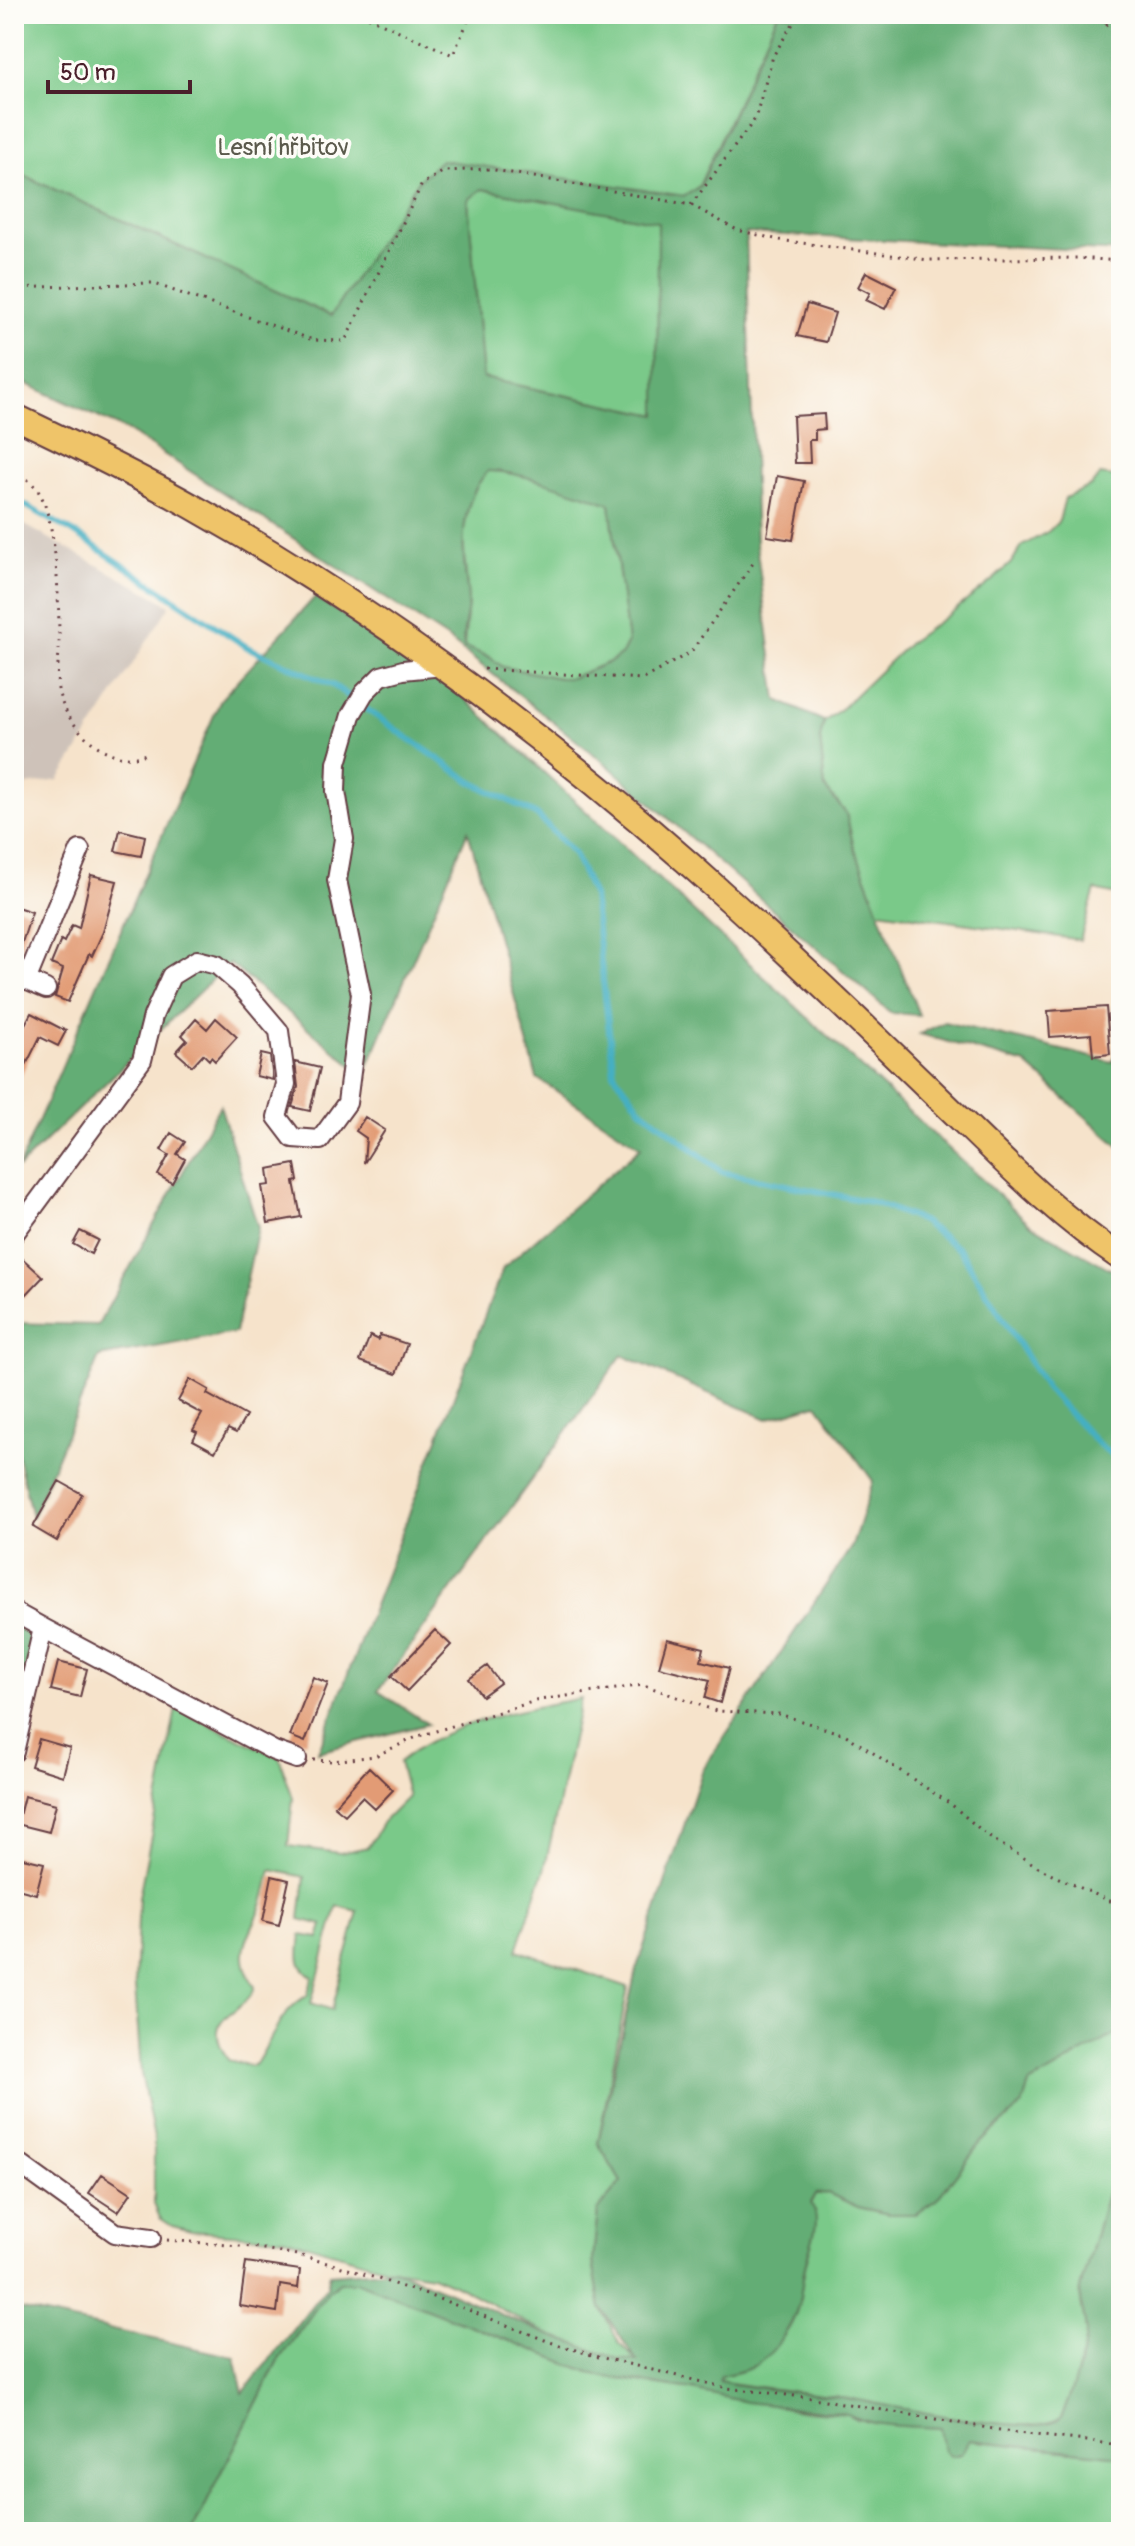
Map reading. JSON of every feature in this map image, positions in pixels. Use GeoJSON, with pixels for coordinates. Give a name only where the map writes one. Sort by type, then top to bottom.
{"type":"FeatureCollection","features":[{"type":"Feature","properties":{"kind":"main road"},"geometry":{"type":"LineString","coordinates":[[14,416],[203,512],[443,666],[587,777],[692,866],[856,1018],[1049,1205],[1121,1258]]}},
{"type":"Feature","properties":{"kind":"street"},"geometry":{"type":"LineString","coordinates":[[14,1234],[142,1060],[153,1016],[171,976],[197,960],[217,965],[240,985],[279,1031],[286,1084],[277,1117],[293,1138],[320,1140],[347,1103],[361,994],[337,880],[344,839],[336,791],[337,763],[351,715],[364,693],[381,676],[403,670],[443,666]]}},
{"type":"Feature","properties":{"kind":"street"},"geometry":{"type":"LineString","coordinates":[[46,989],[20,978],[80,850]]}},
{"type":"Feature","properties":{"kind":"street"},"geometry":{"type":"LineString","coordinates":[[14,1612],[274,1751],[297,1759]]}},
{"type":"Feature","properties":{"kind":"street"},"geometry":{"type":"LineString","coordinates":[[14,1752],[43,1628]]}},
{"type":"Feature","properties":{"kind":"street"},"geometry":{"type":"LineString","coordinates":[[14,2160],[115,2233],[151,2238]]}},
{"type":"Feature","properties":{"kind":"path"},"geometry":{"type":"LineString","coordinates":[[361,14],[453,55],[471,14]]}},
{"type":"Feature","properties":{"kind":"path"},"geometry":{"type":"LineString","coordinates":[[691,205],[755,119],[773,56],[799,14]]}},
{"type":"Feature","properties":{"kind":"path"},"geometry":{"type":"LineString","coordinates":[[1084,14],[1121,31]]}},
{"type":"Feature","properties":{"kind":"path"},"geometry":{"type":"LineString","coordinates":[[1105,23],[1108,14]]}},
{"type":"Feature","properties":{"kind":"path"},"geometry":{"type":"LineString","coordinates":[[14,288],[152,283],[313,340],[345,341],[422,184],[444,171],[489,169],[691,205],[737,230],[779,240],[929,260],[1077,258],[1121,261]]}},
{"type":"Feature","properties":{"kind":"path"},"geometry":{"type":"LineString","coordinates":[[14,470],[33,485],[43,499],[50,528],[58,590],[58,689],[65,709],[98,749],[119,758],[140,757],[150,752]]}},
{"type":"Feature","properties":{"kind":"path"},"geometry":{"type":"LineString","coordinates":[[443,666],[643,679],[691,652],[754,562]]}},
{"type":"Feature","properties":{"kind":"path"},"geometry":{"type":"LineString","coordinates":[[297,1759],[333,1761],[375,1756],[419,1736],[539,1700],[644,1685],[716,1711],[779,1714],[846,1735],[952,1805],[989,1837],[1050,1874],[1121,1906]]}},
{"type":"Feature","properties":{"kind":"path"},"geometry":{"type":"LineString","coordinates":[[151,2238],[252,2247],[297,2255],[445,2301],[595,2356],[727,2388],[813,2398],[1017,2433],[1121,2445]]}},
{"type":"Feature","properties":{"kind":"shaded area"},"geometry":{"type":"Polygon","coordinates":[[[14,519],[170,605],[59,780],[27,785],[14,814],[14,519]]]}},
{"type":"Feature","properties":{"kind":"green space","name":"Lesní hřbitov"},"geometry":{"type":"Polygon","coordinates":[[[14,14],[778,14],[699,186],[684,197],[441,160],[418,181],[331,316],[14,171],[14,14]]]}},
{"type":"Feature","properties":{"kind":"green space"},"geometry":{"type":"Polygon","coordinates":[[[778,14],[1121,14],[1121,252],[746,233],[756,544],[777,700],[824,721],[820,738],[825,788],[846,813],[853,844],[919,1015],[891,1013],[605,763],[447,638],[128,431],[14,378],[14,171],[331,316],[418,181],[441,160],[685,196],[700,186],[778,14]],[[482,189],[468,200],[483,378],[657,415],[658,222],[482,189]],[[488,471],[473,493],[466,518],[463,545],[468,604],[464,647],[489,657],[503,667],[559,678],[571,678],[612,661],[622,654],[628,642],[610,504],[531,478],[488,471]]]}},
{"type":"Feature","properties":{"kind":"green space"},"geometry":{"type":"Polygon","coordinates":[[[482,189],[658,222],[658,415],[483,378],[468,200],[482,189]]]}},
{"type":"Feature","properties":{"kind":"green space"},"geometry":{"type":"Polygon","coordinates":[[[488,471],[531,478],[610,504],[628,642],[622,654],[612,661],[571,678],[559,678],[502,667],[489,657],[464,647],[468,602],[463,536],[470,497],[488,471]]]}},
{"type":"Feature","properties":{"kind":"green space"},"geometry":{"type":"Polygon","coordinates":[[[1100,475],[1121,478],[1121,896],[1095,890],[1080,940],[879,911],[853,844],[846,813],[825,788],[820,738],[824,722],[910,642],[994,579],[1011,563],[1022,546],[1049,531],[1059,521],[1065,498],[1091,486],[1100,475]]]}},
{"type":"Feature","properties":{"kind":"green space"},"geometry":{"type":"Polygon","coordinates":[[[315,597],[450,685],[1031,1225],[1121,1275],[1121,2031],[1029,2084],[1022,2105],[981,2142],[937,2199],[915,2214],[889,2214],[858,2207],[828,2193],[816,2194],[811,2203],[816,2218],[814,2233],[798,2306],[791,2323],[780,2342],[758,2364],[721,2376],[719,2381],[840,2397],[990,2423],[1046,2424],[1060,2418],[1072,2390],[1085,2338],[1080,2289],[1121,2145],[1121,2456],[969,2440],[961,2454],[950,2456],[944,2451],[940,2428],[880,2424],[847,2414],[746,2402],[600,2376],[358,2282],[340,2282],[329,2290],[277,2362],[192,2532],[14,2532],[14,2308],[235,2357],[243,2393],[327,2286],[330,2274],[395,2269],[547,2334],[618,2359],[637,2361],[601,2308],[593,2261],[598,2210],[621,2182],[598,2143],[636,1970],[703,1769],[852,1546],[873,1481],[817,1404],[767,1419],[622,1355],[378,1691],[428,1724],[318,1752],[503,1268],[641,1147],[537,1078],[468,831],[364,1075],[229,963],[18,1168],[221,699],[315,597]]]}},
{"type":"Feature","properties":{"kind":"green space"},"geometry":{"type":"Polygon","coordinates":[[[944,1022],[1113,1062],[1121,1032],[1121,1148],[1026,1064],[920,1034],[944,1022]]]}},
{"type":"Feature","properties":{"kind":"green space"},"geometry":{"type":"Polygon","coordinates":[[[220,1105],[258,1228],[235,1333],[99,1357],[32,1517],[14,1440],[14,1323],[98,1325],[220,1105]]]}},
{"type":"Feature","properties":{"kind":"green space"},"geometry":{"type":"Polygon","coordinates":[[[14,1625],[33,1639],[14,1719],[14,1625]]]}},
{"type":"Feature","properties":{"kind":"green space"},"geometry":{"type":"Polygon","coordinates":[[[581,1698],[545,1867],[517,1950],[628,1987],[598,2143],[621,2182],[598,2210],[593,2261],[601,2308],[619,2343],[639,2363],[618,2359],[547,2334],[432,2275],[386,2268],[284,2238],[191,2231],[172,2226],[160,2218],[154,2204],[154,2138],[141,2073],[135,1986],[139,1897],[176,1709],[279,1757],[293,1798],[288,1846],[340,1853],[368,1847],[383,1822],[408,1797],[399,1762],[419,1748],[440,1736],[486,1719],[581,1698]],[[271,1870],[263,1903],[245,1947],[245,1965],[255,1987],[250,1997],[220,2024],[218,2033],[228,2060],[251,2066],[256,2064],[291,2008],[307,1996],[313,1977],[301,1964],[301,1935],[319,1938],[323,1925],[300,1919],[305,1877],[271,1870]],[[337,1906],[311,2003],[332,2010],[358,1911],[337,1906]]]}},
{"type":"Feature","properties":{"kind":"green space"},"geometry":{"type":"Polygon","coordinates":[[[1121,2031],[1121,2145],[1080,2289],[1085,2337],[1072,2390],[1060,2418],[1046,2424],[991,2423],[840,2397],[719,2381],[720,2376],[747,2366],[770,2350],[795,2316],[815,2224],[811,2204],[816,2194],[828,2193],[858,2207],[889,2214],[915,2214],[937,2199],[981,2142],[1022,2105],[1029,2084],[1121,2031]]]}},
{"type":"Feature","properties":{"kind":"green space"},"geometry":{"type":"Polygon","coordinates":[[[340,2282],[358,2282],[600,2376],[805,2411],[847,2414],[856,2419],[886,2424],[941,2428],[942,2441],[968,2440],[1121,2456],[1121,2520],[1112,2532],[192,2532],[277,2362],[329,2290],[340,2282]]]}},
{"type":"Feature","properties":{"kind":"building"},"geometry":{"type":"Polygon","coordinates":[[[866,272],[896,287],[885,309],[866,300],[870,293],[858,287],[866,272]]]}},
{"type":"Feature","properties":{"kind":"building"},"geometry":{"type":"Polygon","coordinates":[[[807,304],[835,313],[826,342],[797,336],[807,304]]]}},
{"type":"Feature","properties":{"kind":"building"},"geometry":{"type":"Polygon","coordinates":[[[824,414],[825,429],[815,430],[815,440],[809,440],[810,463],[795,463],[793,416],[824,414]]]}},
{"type":"Feature","properties":{"kind":"building"},"geometry":{"type":"Polygon","coordinates":[[[777,476],[804,481],[793,540],[767,536],[777,476]]]}},
{"type":"Feature","properties":{"kind":"building"},"geometry":{"type":"Polygon","coordinates":[[[120,830],[145,836],[141,856],[115,851],[120,830]]]}},
{"type":"Feature","properties":{"kind":"building"},"geometry":{"type":"Polygon","coordinates":[[[91,875],[117,881],[103,932],[92,956],[89,954],[68,1002],[55,997],[63,969],[51,964],[61,940],[64,942],[72,925],[79,928],[91,875]]]}},
{"type":"Feature","properties":{"kind":"building"},"geometry":{"type":"Polygon","coordinates":[[[14,906],[32,912],[17,958],[14,957],[14,906]]]}},
{"type":"Feature","properties":{"kind":"building"},"geometry":{"type":"Polygon","coordinates":[[[1106,1007],[1110,1054],[1093,1056],[1091,1034],[1050,1037],[1048,1011],[1106,1007]]]}},
{"type":"Feature","properties":{"kind":"building"},"geometry":{"type":"Polygon","coordinates":[[[31,1013],[66,1031],[58,1046],[40,1037],[14,1089],[14,1045],[31,1013]]]}},
{"type":"Feature","properties":{"kind":"building"},"geometry":{"type":"Polygon","coordinates":[[[216,1018],[237,1037],[215,1061],[203,1054],[192,1066],[176,1052],[187,1040],[182,1035],[196,1019],[207,1029],[216,1018]]]}},
{"type":"Feature","properties":{"kind":"building"},"geometry":{"type":"Polygon","coordinates":[[[261,1054],[270,1056],[273,1080],[256,1076],[261,1054]]]}},
{"type":"Feature","properties":{"kind":"building"},"geometry":{"type":"Polygon","coordinates":[[[295,1062],[320,1068],[310,1111],[292,1107],[298,1087],[295,1062]]]}},
{"type":"Feature","properties":{"kind":"building"},"geometry":{"type":"Polygon","coordinates":[[[365,1117],[385,1130],[364,1163],[366,1138],[356,1131],[365,1117]]]}},
{"type":"Feature","properties":{"kind":"building"},"geometry":{"type":"Polygon","coordinates":[[[171,1133],[185,1142],[177,1154],[185,1159],[172,1183],[158,1175],[169,1155],[161,1150],[171,1133]]]}},
{"type":"Feature","properties":{"kind":"building"},"geometry":{"type":"Polygon","coordinates":[[[295,1164],[298,1181],[294,1182],[301,1217],[268,1223],[262,1186],[270,1185],[268,1169],[295,1164]]]}},
{"type":"Feature","properties":{"kind":"building"},"geometry":{"type":"Polygon","coordinates":[[[80,1231],[98,1240],[91,1254],[73,1244],[80,1231]]]}},
{"type":"Feature","properties":{"kind":"building"},"geometry":{"type":"Polygon","coordinates":[[[22,1258],[43,1277],[24,1297],[14,1288],[14,1267],[22,1258]]]}},
{"type":"Feature","properties":{"kind":"building"},"geometry":{"type":"Polygon","coordinates":[[[380,1335],[407,1344],[396,1374],[360,1361],[370,1336],[378,1340],[380,1335]]]}},
{"type":"Feature","properties":{"kind":"building"},"geometry":{"type":"Polygon","coordinates":[[[190,1379],[209,1390],[207,1394],[246,1416],[236,1433],[228,1429],[215,1452],[193,1440],[197,1432],[193,1430],[202,1414],[178,1401],[190,1379]]]}},
{"type":"Feature","properties":{"kind":"building"},"geometry":{"type":"Polygon","coordinates":[[[59,1481],[82,1494],[57,1541],[33,1527],[59,1481]]]}},
{"type":"Feature","properties":{"kind":"building"},"geometry":{"type":"Polygon","coordinates":[[[435,1630],[451,1645],[407,1691],[391,1676],[435,1630]]]}},
{"type":"Feature","properties":{"kind":"building"},"geometry":{"type":"Polygon","coordinates":[[[667,1639],[704,1648],[701,1661],[729,1668],[720,1703],[705,1698],[710,1680],[659,1667],[667,1639]]]}},
{"type":"Feature","properties":{"kind":"building"},"geometry":{"type":"Polygon","coordinates":[[[58,1662],[87,1669],[80,1697],[51,1690],[58,1662]]]}},
{"type":"Feature","properties":{"kind":"building"},"geometry":{"type":"Polygon","coordinates":[[[487,1666],[500,1683],[482,1696],[469,1679],[487,1666]]]}},
{"type":"Feature","properties":{"kind":"building"},"geometry":{"type":"Polygon","coordinates":[[[313,1677],[328,1683],[305,1742],[290,1736],[313,1677]]]}},
{"type":"Feature","properties":{"kind":"building"},"geometry":{"type":"Polygon","coordinates":[[[39,1739],[70,1748],[63,1776],[31,1766],[39,1739]]]}},
{"type":"Feature","properties":{"kind":"building"},"geometry":{"type":"Polygon","coordinates":[[[369,1767],[393,1790],[375,1809],[362,1797],[345,1815],[334,1806],[369,1767]]]}},
{"type":"Feature","properties":{"kind":"building"},"geometry":{"type":"Polygon","coordinates":[[[24,1796],[56,1804],[49,1832],[17,1824],[24,1796]]]}},
{"type":"Feature","properties":{"kind":"building"},"geometry":{"type":"Polygon","coordinates":[[[14,1856],[44,1863],[36,1894],[14,1888],[14,1856]]]}},
{"type":"Feature","properties":{"kind":"building"},"geometry":{"type":"Polygon","coordinates":[[[272,1876],[289,1880],[279,1925],[263,1921],[272,1876]]]}},
{"type":"Feature","properties":{"kind":"building"},"geometry":{"type":"Polygon","coordinates":[[[102,2174],[131,2193],[118,2212],[89,2193],[102,2174]]]}},
{"type":"Feature","properties":{"kind":"building"},"geometry":{"type":"Polygon","coordinates":[[[246,2262],[300,2270],[298,2288],[280,2285],[277,2312],[240,2306],[246,2262]]]}},
{"type":"Feature","properties":{"kind":"waterway"},"geometry":{"type":"LineString","coordinates":[[14,499],[73,532],[247,647],[334,686],[350,697]]}},
{"type":"Feature","properties":{"kind":"waterway"},"geometry":{"type":"LineString","coordinates":[[366,709],[472,782],[537,815],[574,854],[593,896],[614,1073],[641,1109],[722,1172],[876,1203],[922,1221],[960,1250],[1046,1388],[1096,1442],[1121,1462]]}}]}
